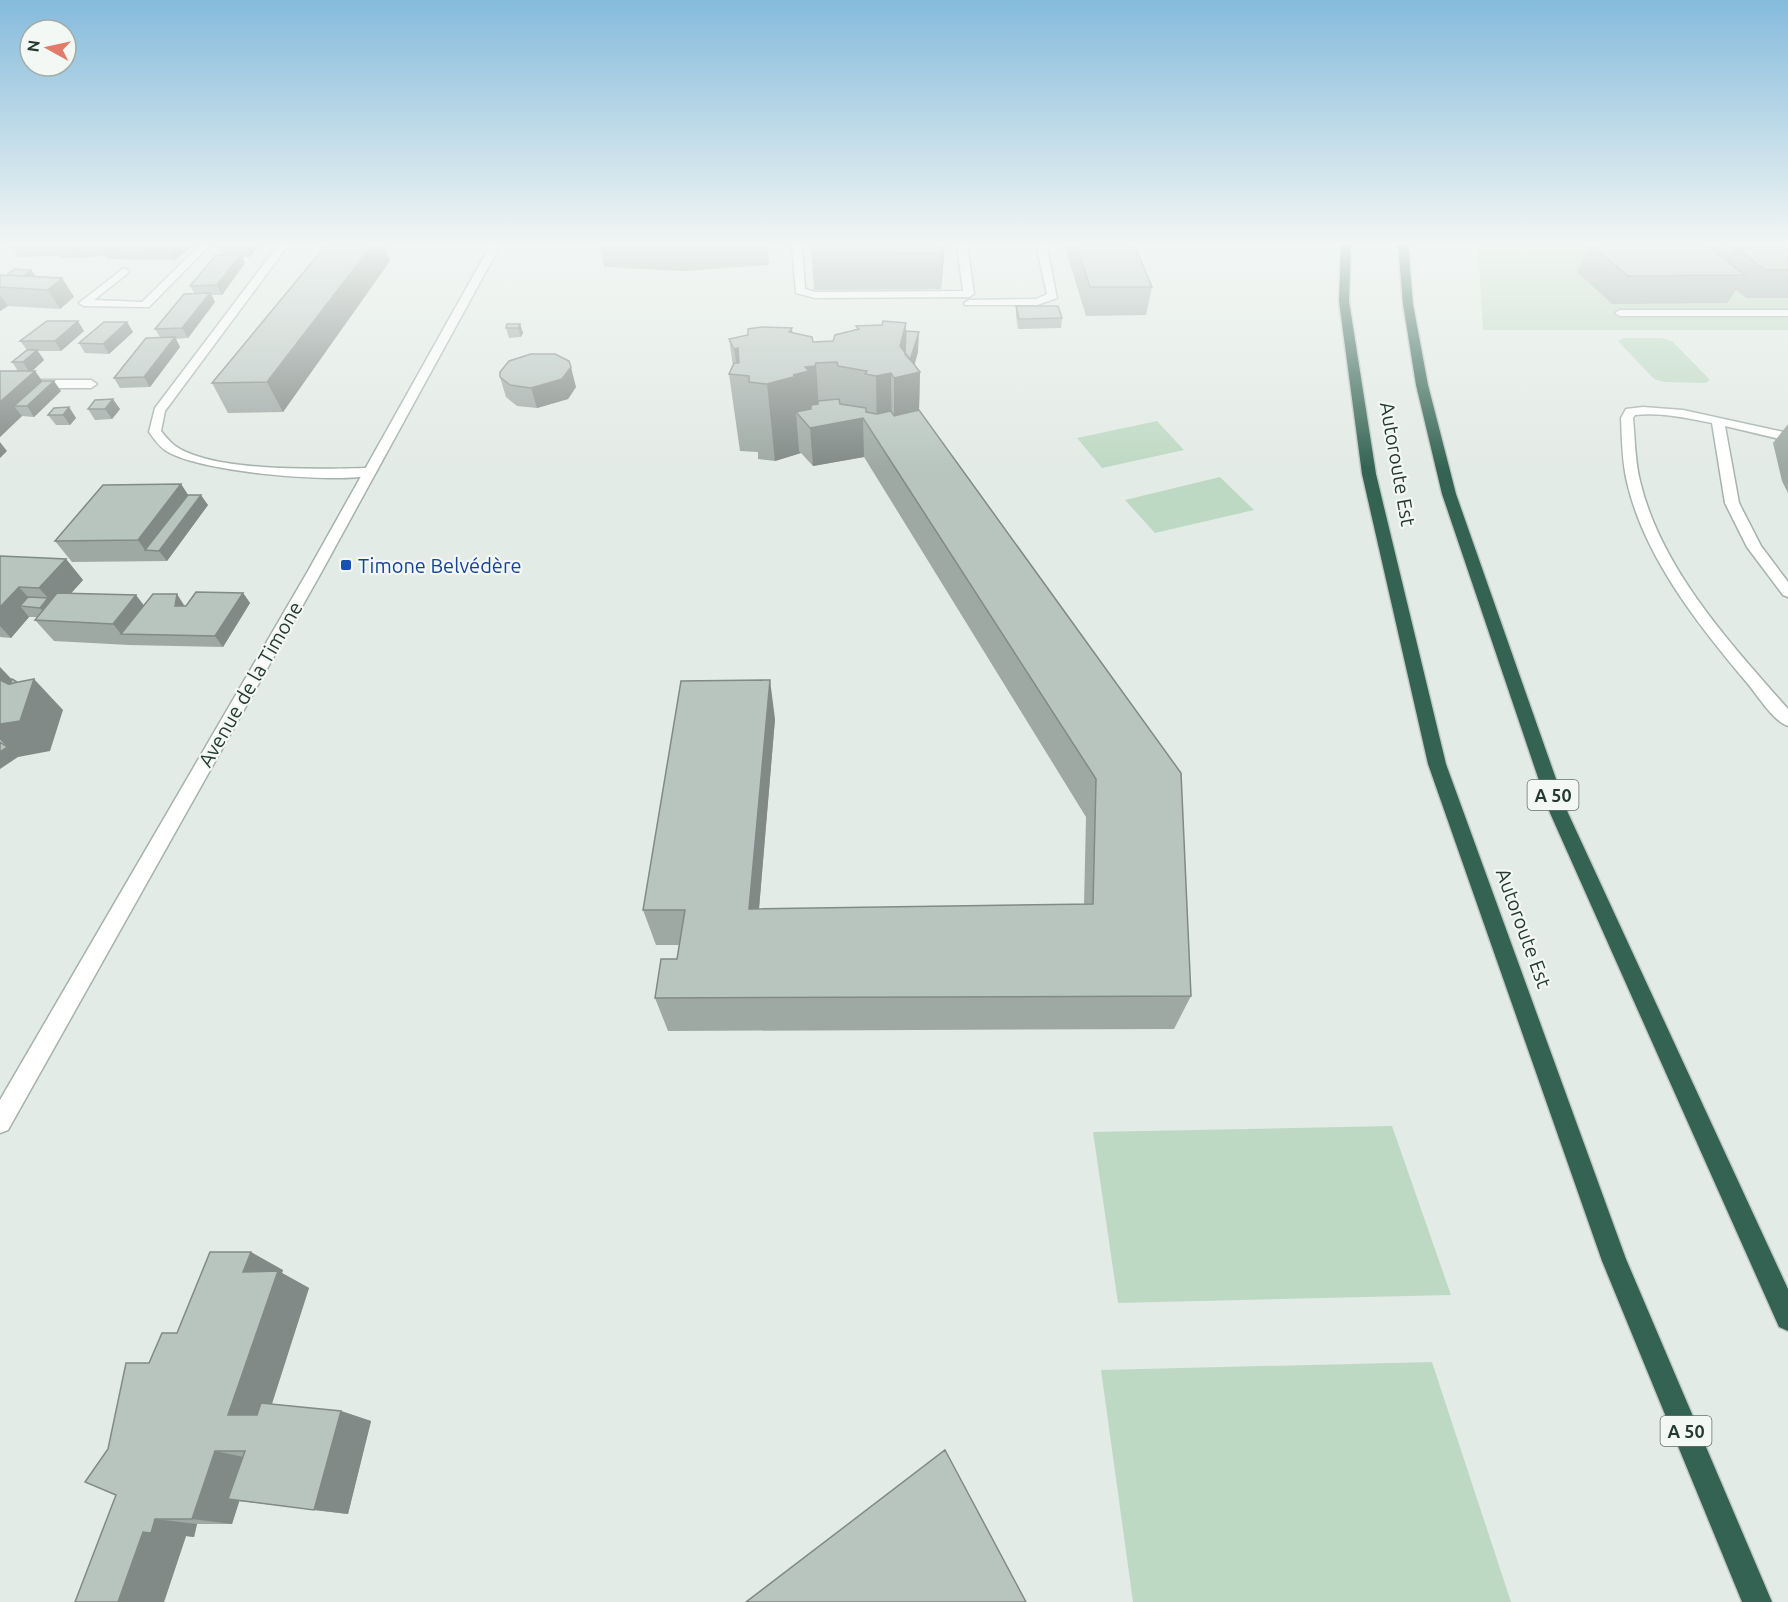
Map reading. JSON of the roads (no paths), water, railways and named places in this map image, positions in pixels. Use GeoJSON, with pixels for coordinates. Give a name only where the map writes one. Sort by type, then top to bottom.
{"type":"FeatureCollection","features":[{"type":"Feature","properties":{"kind":"highway","name":"Autoroute Est"},"geometry":{"type":"LineString","coordinates":[[1347,319],[1369,474],[1437,765],[1614,1261],[1757,1602]]}},
{"type":"Feature","properties":{"kind":"highway","name":"Autoroute Est"},"geometry":{"type":"LineString","coordinates":[[1411,319],[1422,385],[1449,494],[1559,813],[1788,1318]]}},
{"type":"Feature","properties":{"kind":"street"},"geometry":{"type":"LineString","coordinates":[[228,319],[159,411],[155,432],[171,449],[195,460],[309,473],[369,472]]}},
{"type":"Feature","properties":{"kind":"street","name":"Avenue de la Timone"},"geometry":{"type":"LineString","coordinates":[[0,1122],[454,319]]}},
{"type":"Feature","properties":{"kind":"street"},"geometry":{"type":"LineString","coordinates":[[0,384],[91,384]]}},
{"type":"Feature","properties":{"kind":"street"},"geometry":{"type":"LineString","coordinates":[[1788,437],[1670,412],[1641,409],[1630,412],[1627,418],[1636,490],[1659,543],[1715,634],[1788,720]]}},
{"type":"Feature","properties":{"kind":"street"},"geometry":{"type":"LineString","coordinates":[[1718,423],[1732,503],[1754,548],[1788,592]]}},
{"type":"Feature","properties":{"kind":"place","name":"Timone Belvédère"},"geometry":{"type":"Point","coordinates":[346,565]}}]}
